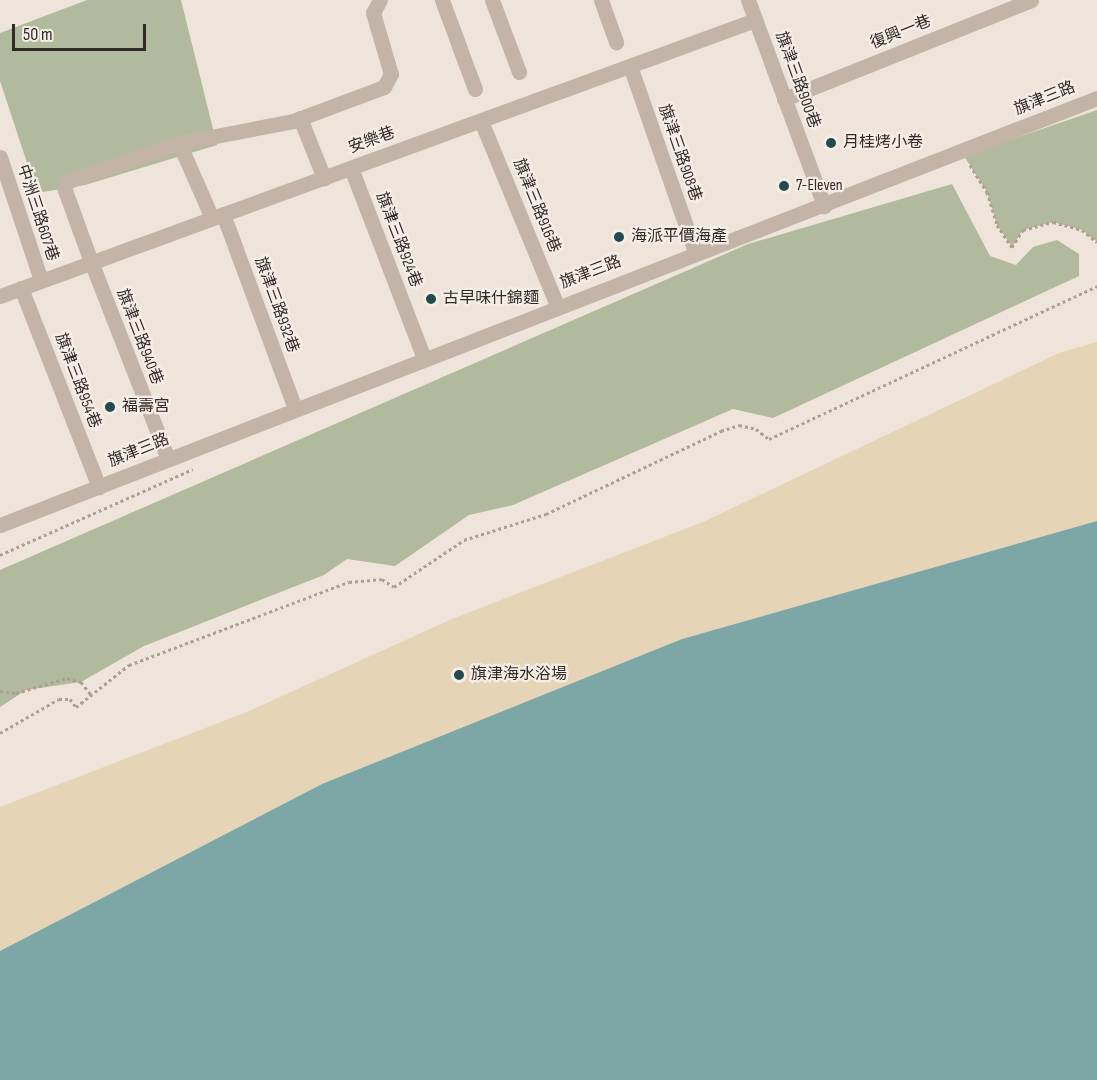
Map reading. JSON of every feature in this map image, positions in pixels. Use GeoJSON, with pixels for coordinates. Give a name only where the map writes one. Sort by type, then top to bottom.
{"type":"FeatureCollection","features":[{"type":"Feature","properties":{"kind":"street"},"geometry":{"type":"LineString","coordinates":[[179,143],[300,118],[384,87],[390,81],[373,13],[380,0]]}},
{"type":"Feature","properties":{"kind":"street"},"geometry":{"type":"LineString","coordinates":[[442,0],[475,89]]}},
{"type":"Feature","properties":{"kind":"street"},"geometry":{"type":"LineString","coordinates":[[492,0],[519,72]]}},
{"type":"Feature","properties":{"kind":"street"},"geometry":{"type":"LineString","coordinates":[[601,0],[616,42]]}},
{"type":"Feature","properties":{"kind":"street","name":"旗津三路900巷"},"geometry":{"type":"LineString","coordinates":[[748,0],[824,206]]}},
{"type":"Feature","properties":{"kind":"street","name":"復興一巷"},"geometry":{"type":"LineString","coordinates":[[784,99],[1031,0]]}},
{"type":"Feature","properties":{"kind":"street","name":"安樂巷"},"geometry":{"type":"LineString","coordinates":[[0,296],[755,20]]}},
{"type":"Feature","properties":{"kind":"street","name":"旗津三路908巷"},"geometry":{"type":"LineString","coordinates":[[630,66],[695,252]]}},
{"type":"Feature","properties":{"kind":"street","name":"旗津三路"},"geometry":{"type":"LineString","coordinates":[[0,525],[557,305],[824,206],[1097,98]]}},
{"type":"Feature","properties":{"kind":"street"},"geometry":{"type":"LineString","coordinates":[[300,118],[324,178]]}},
{"type":"Feature","properties":{"kind":"street","name":"旗津三路916巷"},"geometry":{"type":"LineString","coordinates":[[481,121],[557,305]]}},
{"type":"Feature","properties":{"kind":"street","name":"旗津三路932巷"},"geometry":{"type":"LineString","coordinates":[[179,143],[217,216],[295,409]]}},
{"type":"Feature","properties":{"kind":"street","name":"旗津三路940巷"},"geometry":{"type":"LineString","coordinates":[[168,459],[65,189],[66,182],[179,143]]}},
{"type":"Feature","properties":{"kind":"street","name":"中洲三路607巷"},"geometry":{"type":"LineString","coordinates":[[0,157],[41,280]]}},
{"type":"Feature","properties":{"kind":"street","name":"旗津三路924巷"},"geometry":{"type":"LineString","coordinates":[[351,168],[424,358]]}},
{"type":"Feature","properties":{"kind":"street","name":"旗津三路954巷"},"geometry":{"type":"LineString","coordinates":[[21,288],[99,487]]}},
{"type":"Feature","properties":{"kind":"path"},"geometry":{"type":"LineString","coordinates":[[964,156],[987,192],[997,225],[1012,247],[1023,230],[1053,222],[1082,230],[1097,243]]}},
{"type":"Feature","properties":{"kind":"path"},"geometry":{"type":"LineString","coordinates":[[0,733],[46,704],[70,699],[76,707],[129,665],[349,582],[382,579],[394,586],[464,540],[546,514],[720,431],[739,425],[756,429],[769,439],[1097,286]]}},
{"type":"Feature","properties":{"kind":"path"},"geometry":{"type":"LineString","coordinates":[[0,691],[16,693],[67,678],[81,682],[92,696]]}},
{"type":"Feature","properties":{"kind":"green space"},"geometry":{"type":"Polygon","coordinates":[[[87,0],[181,0],[217,145],[85,185],[37,193],[0,81],[0,33],[87,0]]]}},
{"type":"Feature","properties":{"kind":"green space"},"geometry":{"type":"Polygon","coordinates":[[[1097,110],[1097,242],[1082,230],[1053,222],[1023,230],[1012,247],[997,225],[987,192],[964,156],[1097,110]]]}},
{"type":"Feature","properties":{"kind":"green space"},"geometry":{"type":"Polygon","coordinates":[[[952,184],[990,256],[1016,265],[1033,247],[1057,240],[1079,254],[1079,276],[773,418],[733,409],[513,505],[469,515],[395,566],[347,559],[324,575],[144,646],[81,682],[26,690],[0,707],[0,570],[748,244],[952,184]]]}},
{"type":"Feature","properties":{"kind":"sand","name":"旗津海水浴場"},"geometry":{"type":"Polygon","coordinates":[[[1097,342],[1097,521],[682,639],[322,784],[0,951],[0,807],[247,712],[452,619],[703,522],[1059,353],[1097,342]]]}},
{"type":"Feature","properties":{"kind":"water"},"geometry":{"type":"Polygon","coordinates":[[[1097,521],[1097,1080],[0,1080],[0,951],[322,784],[682,639],[1097,521]]]}},
{"type":"Feature","properties":{"kind":"place","name":"月桂烤小卷"},"geometry":{"type":"Point","coordinates":[831,143]}},
{"type":"Feature","properties":{"kind":"place","name":"7-Eleven"},"geometry":{"type":"Point","coordinates":[784,186]}},
{"type":"Feature","properties":{"kind":"place","name":"海派平價海產"},"geometry":{"type":"Point","coordinates":[619,237]}},
{"type":"Feature","properties":{"kind":"place","name":"古早味什錦麵"},"geometry":{"type":"Point","coordinates":[431,299]}},
{"type":"Feature","properties":{"kind":"place","name":"福壽宮"},"geometry":{"type":"Point","coordinates":[110,407]}},
{"type":"Feature","properties":{"kind":"place","name":"旗津海水浴場"},"geometry":{"type":"Point","coordinates":[459,675]}}]}
